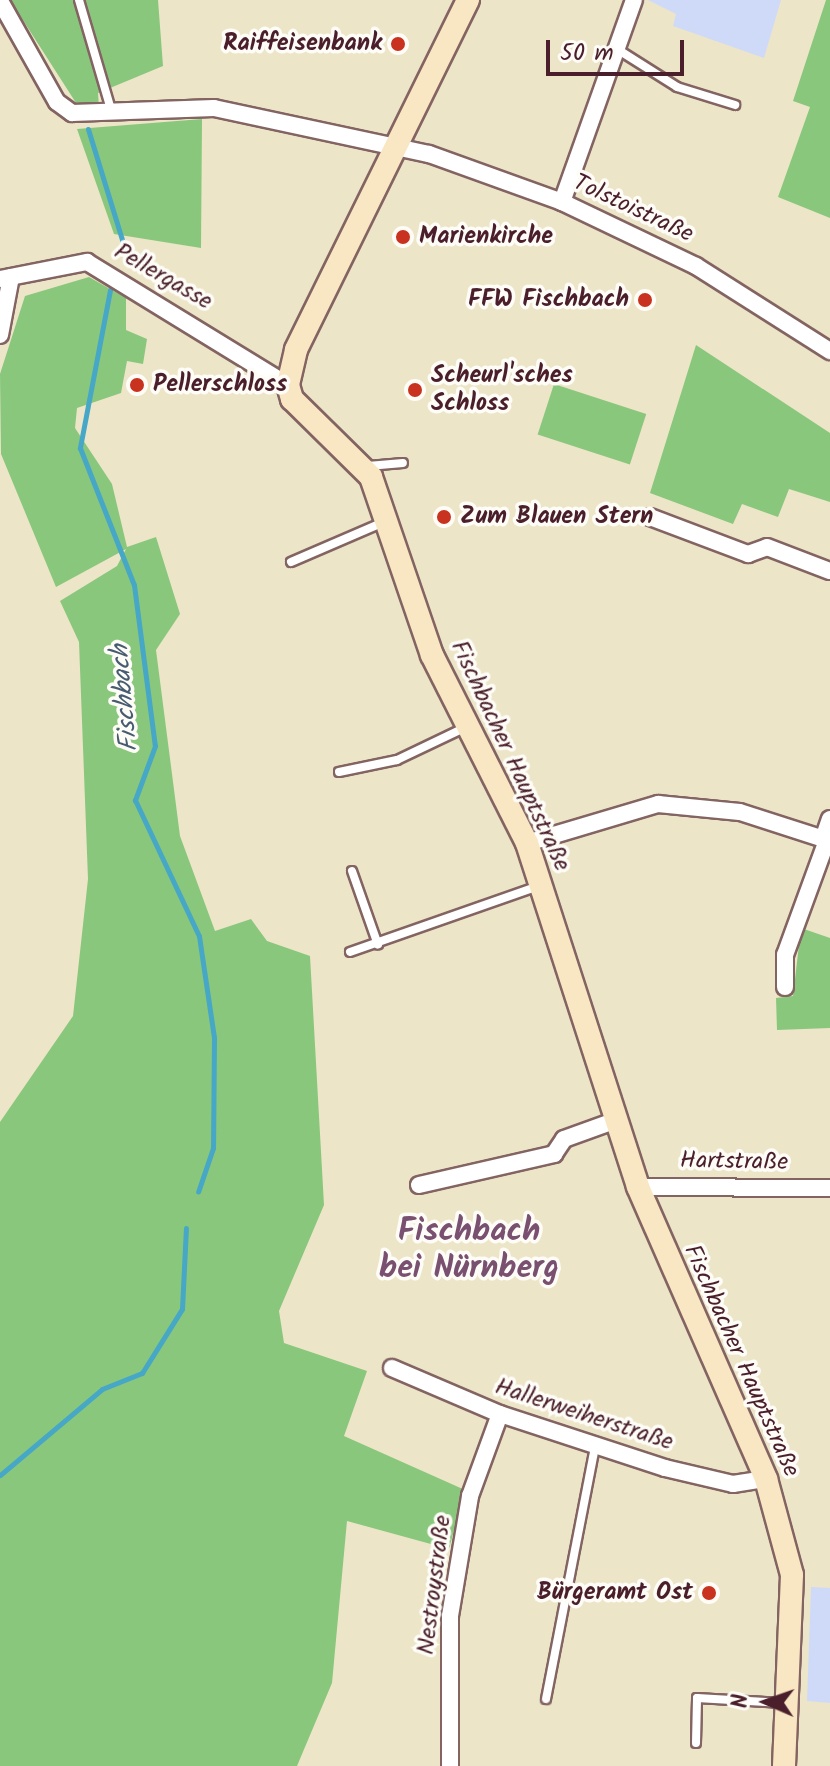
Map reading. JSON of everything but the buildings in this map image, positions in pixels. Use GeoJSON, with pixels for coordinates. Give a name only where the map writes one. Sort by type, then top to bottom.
{"type":"FeatureCollection","features":[{"type":"Feature","properties":{"kind":"main road"},"geometry":{"type":"LineString","coordinates":[[288,385],[296,350],[468,0]]}},
{"type":"Feature","properties":{"kind":"main road","name":"Fischbacher Hauptstraße"},"geometry":{"type":"LineString","coordinates":[[288,385],[292,399],[362,467],[387,520],[464,728],[527,843],[614,1121],[638,1187],[766,1479],[792,1575],[784,1766]]}},
{"type":"Feature","properties":{"kind":"street"},"geometry":{"type":"LineString","coordinates":[[562,202],[634,0]]}},
{"type":"Feature","properties":{"kind":"street"},"geometry":{"type":"LineString","coordinates":[[0,1],[7,28]]}},
{"type":"Feature","properties":{"kind":"street","name":"Tolstoistraße"},"geometry":{"type":"LineString","coordinates":[[7,28],[57,102],[72,113],[214,108],[398,147],[562,202],[738,289],[830,351]]}},
{"type":"Feature","properties":{"kind":"street","name":"Pellergasse"},"geometry":{"type":"LineString","coordinates":[[5,278],[87,262],[288,385]]}},
{"type":"Feature","properties":{"kind":"street"},"geometry":{"type":"LineString","coordinates":[[0,335],[5,278]]}},
{"type":"Feature","properties":{"kind":"street"},"geometry":{"type":"LineString","coordinates":[[650,517],[748,554],[767,547],[830,571]]}},
{"type":"Feature","properties":{"kind":"street"},"geometry":{"type":"LineString","coordinates":[[527,843],[658,804],[740,812],[826,840]]}},
{"type":"Feature","properties":{"kind":"street"},"geometry":{"type":"LineString","coordinates":[[785,987],[785,955],[826,840],[830,819]]}},
{"type":"Feature","properties":{"kind":"street"},"geometry":{"type":"LineString","coordinates":[[419,1185],[554,1154],[564,1139],[614,1121]]}},
{"type":"Feature","properties":{"kind":"street","name":"Hartstraße"},"geometry":{"type":"LineString","coordinates":[[638,1187],[830,1188]]}},
{"type":"Feature","properties":{"kind":"street","name":"Hallerweiherstraße"},"geometry":{"type":"LineString","coordinates":[[392,1368],[500,1414],[595,1446],[733,1484],[766,1479]]}},
{"type":"Feature","properties":{"kind":"street","name":"Nestroystraße"},"geometry":{"type":"LineString","coordinates":[[450,1766],[450,1616],[470,1496],[500,1414]]}},
{"type":"Feature","properties":{"kind":"lane"},"geometry":{"type":"LineString","coordinates":[[79,0],[112,113]]}},
{"type":"Feature","properties":{"kind":"lane"},"geometry":{"type":"LineString","coordinates":[[616,48],[677,87],[735,105]]}},
{"type":"Feature","properties":{"kind":"lane"},"geometry":{"type":"LineString","coordinates":[[362,467],[403,463]]}},
{"type":"Feature","properties":{"kind":"lane"},"geometry":{"type":"LineString","coordinates":[[291,562],[387,520]]}},
{"type":"Feature","properties":{"kind":"lane"},"geometry":{"type":"LineString","coordinates":[[339,772],[397,760],[464,728]]}},
{"type":"Feature","properties":{"kind":"lane"},"geometry":{"type":"LineString","coordinates":[[352,871],[378,945]]}},
{"type":"Feature","properties":{"kind":"lane"},"geometry":{"type":"LineString","coordinates":[[350,952],[378,945],[542,885]]}},
{"type":"Feature","properties":{"kind":"lane"},"geometry":{"type":"LineString","coordinates":[[546,1699],[595,1446]]}},
{"type":"Feature","properties":{"kind":"lane"},"geometry":{"type":"LineString","coordinates":[[696,1743],[697,1698],[788,1703]]}},
{"type":"Feature","properties":{"kind":"shaded area"},"geometry":{"type":"Polygon","coordinates":[[[648,0],[781,0],[764,58],[673,26],[676,14],[648,0]]]}},
{"type":"Feature","properties":{"kind":"shaded area"},"geometry":{"type":"Polygon","coordinates":[[[811,1587],[830,1588],[830,1703],[807,1701],[811,1587]]]}},
{"type":"Feature","properties":{"kind":"green space"},"geometry":{"type":"Polygon","coordinates":[[[10,0],[158,0],[163,66],[98,93],[99,108],[78,106],[10,0]]]}},
{"type":"Feature","properties":{"kind":"green space"},"geometry":{"type":"Polygon","coordinates":[[[826,0],[830,0],[830,218],[778,197],[810,107],[793,101],[826,0]]]}},
{"type":"Feature","properties":{"kind":"green space"},"geometry":{"type":"Polygon","coordinates":[[[202,119],[201,248],[114,234],[77,129],[202,119]]]}},
{"type":"Feature","properties":{"kind":"green space"},"geometry":{"type":"Polygon","coordinates":[[[89,277],[126,298],[126,330],[147,339],[143,364],[127,361],[121,393],[77,408],[75,428],[112,484],[127,547],[156,537],[180,614],[156,650],[180,836],[215,931],[251,919],[267,941],[310,956],[324,1205],[279,1311],[284,1343],[367,1371],[344,1436],[465,1490],[449,1549],[347,1521],[332,1683],[297,1766],[0,1766],[0,1122],[73,1016],[88,879],[79,642],[60,601],[117,566],[126,549],[56,587],[1,454],[0,374],[25,296],[89,277]]]}},
{"type":"Feature","properties":{"kind":"green space"},"geometry":{"type":"Polygon","coordinates":[[[696,345],[830,433],[830,502],[789,489],[778,517],[742,504],[733,524],[650,493],[696,345]]]}},
{"type":"Feature","properties":{"kind":"green space"},"geometry":{"type":"Polygon","coordinates":[[[554,384],[646,414],[630,464],[538,434],[554,384]]]}},
{"type":"Feature","properties":{"kind":"green space"},"geometry":{"type":"Polygon","coordinates":[[[801,928],[830,938],[830,1028],[777,1030],[776,998],[793,996],[801,928]]]}},
{"type":"Feature","properties":{"kind":"waterway","name":"Fischbach"},"geometry":{"type":"LineString","coordinates":[[88,129],[127,256]]}},
{"type":"Feature","properties":{"kind":"waterway","name":"Fischbach"},"geometry":{"type":"LineString","coordinates":[[110,290],[80,448],[134,585],[155,746],[135,800],[199,936],[214,1038],[213,1148],[198,1192]]}},
{"type":"Feature","properties":{"kind":"waterway","name":"Fischbach"},"geometry":{"type":"LineString","coordinates":[[0,1475],[102,1389],[142,1373],[182,1309],[186,1228]]}},
{"type":"Feature","properties":{"kind":"place","name":"Raiffeisenbank"},"geometry":{"type":"Point","coordinates":[398,44]}},
{"type":"Feature","properties":{"kind":"place","name":"Marienkirche"},"geometry":{"type":"Point","coordinates":[403,237]}},
{"type":"Feature","properties":{"kind":"place","name":"FFW Fischbach"},"geometry":{"type":"Point","coordinates":[645,300]}},
{"type":"Feature","properties":{"kind":"place","name":"Pellerschloss"},"geometry":{"type":"Point","coordinates":[137,385]}},
{"type":"Feature","properties":{"kind":"place","name":"Scheurl'sches Schloss"},"geometry":{"type":"Point","coordinates":[415,390]}},
{"type":"Feature","properties":{"kind":"place","name":"Zum Blauen Stern"},"geometry":{"type":"Point","coordinates":[444,517]}},
{"type":"Feature","properties":{"kind":"place","name":"Bürgeramt Ost"},"geometry":{"type":"Point","coordinates":[709,1593]}},
{"type":"Feature","properties":{"kind":"district","name":"Fischbach bei Nürnberg"},"geometry":{"type":"Point","coordinates":[469,1252]}}]}
